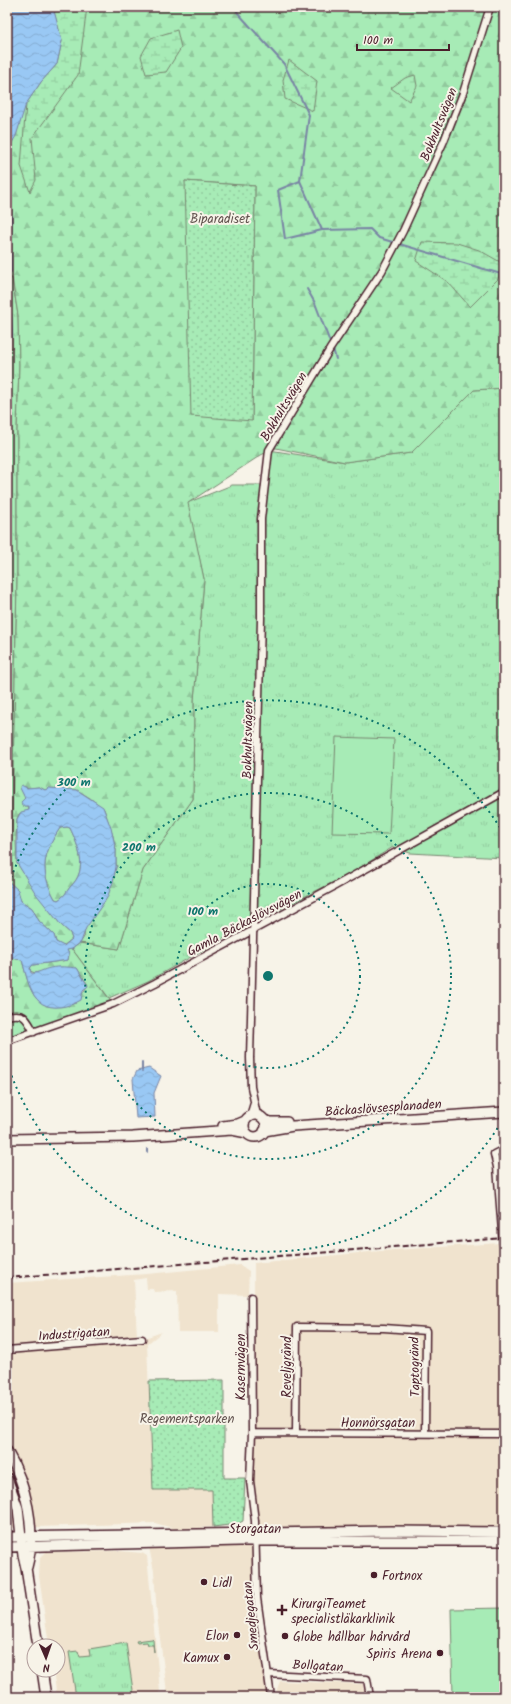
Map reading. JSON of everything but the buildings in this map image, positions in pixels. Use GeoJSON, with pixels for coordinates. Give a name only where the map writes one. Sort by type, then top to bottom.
{"type":"FeatureCollection","features":[{"type":"Feature","properties":{"kind":"street","name":"Bokhultsvägen"},"geometry":{"type":"LineString","coordinates":[[254,1118],[254,1101],[250,1073],[261,619],[261,519],[269,450],[330,349],[382,271],[403,231],[444,141],[463,93],[490,7]]}},
{"type":"Feature","properties":{"kind":"street","name":"Gamla Bäckaslövsvägen"},"geometry":{"type":"LineString","coordinates":[[7,1041],[113,1004],[155,983],[335,886],[504,792]]}},
{"type":"Feature","properties":{"kind":"street"},"geometry":{"type":"LineString","coordinates":[[7,1016],[17,1014],[24,1016],[34,1032]]}},
{"type":"Feature","properties":{"kind":"street","name":"Bäckaslövsesplanaden"},"geometry":{"type":"LineString","coordinates":[[7,1135],[152,1131],[231,1125],[254,1118],[271,1122],[289,1122],[504,1108]]}},
{"type":"Feature","properties":{"kind":"street","name":"Bäckaslövsesplanaden"},"geometry":{"type":"LineString","coordinates":[[7,1139],[133,1137],[227,1130],[247,1133],[255,1137],[264,1132],[293,1126],[504,1112]]}},
{"type":"Feature","properties":{"kind":"street"},"geometry":{"type":"LineString","coordinates":[[247,1133],[244,1126],[254,1118],[265,1126],[264,1132]]}},
{"type":"Feature","properties":{"kind":"street"},"geometry":{"type":"LineString","coordinates":[[504,1149],[494,1154],[497,1167],[504,1251]]}},
{"type":"Feature","properties":{"kind":"street","name":"Kasernvägen"},"geometry":{"type":"LineString","coordinates":[[251,1297],[252,1433],[250,1481],[256,1537]]}},
{"type":"Feature","properties":{"kind":"street","name":"Reveljgränd"},"geometry":{"type":"LineString","coordinates":[[296,1433],[297,1328],[360,1328],[394,1330]]}},
{"type":"Feature","properties":{"kind":"street","name":"Taptogränd"},"geometry":{"type":"LineString","coordinates":[[394,1330],[426,1331],[425,1433]]}},
{"type":"Feature","properties":{"kind":"street","name":"Industrigatan"},"geometry":{"type":"LineString","coordinates":[[7,1350],[142,1339]]}},
{"type":"Feature","properties":{"kind":"street","name":"Honnörsgatan"},"geometry":{"type":"LineString","coordinates":[[252,1433],[504,1434]]}},
{"type":"Feature","properties":{"kind":"street"},"geometry":{"type":"LineString","coordinates":[[7,1451],[24,1493],[28,1516],[26,1568],[37,1638]]}},
{"type":"Feature","properties":{"kind":"street"},"geometry":{"type":"LineString","coordinates":[[7,1478],[18,1508],[26,1537]]}},
{"type":"Feature","properties":{"kind":"street","name":"Storgatan"},"geometry":{"type":"LineString","coordinates":[[7,1547],[256,1537],[504,1532]]}},
{"type":"Feature","properties":{"kind":"street","name":"Storgatan"},"geometry":{"type":"LineString","coordinates":[[7,1537],[256,1537],[504,1541]]}},
{"type":"Feature","properties":{"kind":"street","name":"Smedjegatan"},"geometry":{"type":"LineString","coordinates":[[256,1537],[257,1598],[271,1697]]}},
{"type":"Feature","properties":{"kind":"street","name":"Bollgatan"},"geometry":{"type":"LineString","coordinates":[[267,1674],[367,1679],[370,1697]]}},
{"type":"Feature","properties":{"kind":"street"},"geometry":{"type":"LineString","coordinates":[[43,1678],[46,1697]]}},
{"type":"Feature","properties":{"kind":"shaded area"},"geometry":{"type":"Polygon","coordinates":[[[500,1243],[504,1264],[504,1532],[256,1533],[253,1504],[251,1328],[254,1295],[254,1263],[380,1251],[500,1243]]]}},
{"type":"Feature","properties":{"kind":"shaded area"},"geometry":{"type":"Polygon","coordinates":[[[240,1265],[249,1271],[248,1295],[219,1294],[219,1332],[178,1332],[177,1291],[154,1292],[153,1289],[147,1289],[146,1278],[134,1280],[137,1337],[142,1339],[162,1332],[147,1344],[153,1490],[213,1490],[213,1527],[176,1529],[155,1523],[7,1528],[7,1283],[147,1274],[240,1265]]]}},
{"type":"Feature","properties":{"kind":"shaded area"},"geometry":{"type":"Polygon","coordinates":[[[256,1541],[256,1575],[271,1697],[176,1697],[172,1693],[167,1692],[157,1616],[154,1571],[148,1543],[256,1541]]]}},
{"type":"Feature","properties":{"kind":"shaded area"},"geometry":{"type":"Polygon","coordinates":[[[120,1551],[142,1553],[147,1556],[160,1691],[156,1697],[57,1697],[54,1678],[66,1678],[66,1638],[48,1638],[39,1576],[40,1558],[46,1552],[120,1551]]]}},
{"type":"Feature","properties":{"kind":"shaded area"},"geometry":{"type":"Polygon","coordinates":[[[280,1681],[363,1684],[365,1697],[277,1697],[276,1692],[280,1681]]]}},
{"type":"Feature","properties":{"kind":"green space"},"geometry":{"type":"Polygon","coordinates":[[[53,7],[504,7],[504,388],[474,390],[411,453],[345,462],[276,448],[261,455],[188,503],[204,579],[194,700],[193,799],[143,870],[119,949],[80,943],[84,937],[85,928],[105,901],[113,882],[116,867],[116,850],[104,809],[90,798],[77,790],[49,788],[45,790],[39,787],[30,788],[20,786],[25,798],[22,806],[28,805],[29,810],[19,814],[17,819],[17,863],[37,894],[61,925],[70,933],[72,939],[63,946],[56,942],[54,935],[39,921],[32,908],[21,901],[16,889],[7,880],[7,870],[11,867],[17,582],[17,432],[19,365],[18,315],[12,278],[7,278],[7,151],[16,135],[53,7]],[[185,181],[252,421],[255,186],[185,181]]]}},
{"type":"Feature","properties":{"kind":"green space"},"geometry":{"type":"Polygon","coordinates":[[[87,7],[78,75],[32,138],[36,180],[30,192],[21,166],[26,104],[41,82],[57,64],[62,41],[53,8],[87,7]]]}},
{"type":"Feature","properties":{"kind":"green space"},"geometry":{"type":"Polygon","coordinates":[[[177,30],[181,48],[166,72],[146,74],[141,56],[151,38],[177,30]]]}},
{"type":"Feature","properties":{"kind":"green space"},"geometry":{"type":"Polygon","coordinates":[[[289,60],[317,81],[313,111],[285,99],[283,80],[289,60]]]}},
{"type":"Feature","properties":{"kind":"green space"},"geometry":{"type":"Polygon","coordinates":[[[415,75],[417,86],[409,101],[391,88],[405,78],[415,75]]]}},
{"type":"Feature","properties":{"kind":"green space","name":"Biparadiset"},"geometry":{"type":"Polygon","coordinates":[[[185,181],[255,186],[252,421],[191,416],[185,181]]]}},
{"type":"Feature","properties":{"kind":"green space"},"geometry":{"type":"Polygon","coordinates":[[[422,242],[457,243],[479,250],[502,263],[498,279],[470,307],[448,282],[416,261],[422,242]]]}},
{"type":"Feature","properties":{"kind":"green space"},"geometry":{"type":"Polygon","coordinates":[[[7,278],[12,278],[18,315],[19,365],[17,432],[17,582],[11,867],[7,870],[7,348],[12,348],[12,337],[7,338],[7,278]]]}},
{"type":"Feature","properties":{"kind":"green space"},"geometry":{"type":"Polygon","coordinates":[[[504,388],[504,858],[410,853],[393,847],[353,872],[230,935],[148,981],[109,998],[72,949],[80,943],[119,949],[143,870],[193,799],[194,700],[204,579],[187,503],[232,485],[265,485],[269,450],[345,462],[410,453],[474,390],[504,388]]]}},
{"type":"Feature","properties":{"kind":"green space"},"geometry":{"type":"Polygon","coordinates":[[[336,737],[394,739],[389,834],[332,833],[336,737]]]}},
{"type":"Feature","properties":{"kind":"green space"},"geometry":{"type":"Polygon","coordinates":[[[60,828],[70,828],[79,850],[81,866],[76,880],[58,900],[55,899],[50,889],[45,871],[45,862],[54,837],[60,828]]]}},
{"type":"Feature","properties":{"kind":"green space"},"geometry":{"type":"Polygon","coordinates":[[[68,949],[72,949],[113,1004],[34,1032],[21,1016],[7,1016],[7,966],[12,958],[22,960],[32,992],[43,1004],[62,1006],[76,1003],[88,985],[77,968],[35,973],[30,971],[31,966],[33,965],[68,960],[68,949]]]}},
{"type":"Feature","properties":{"kind":"green space"},"geometry":{"type":"Polygon","coordinates":[[[7,1016],[21,1016],[33,1030],[7,1037],[7,1016]]]}},
{"type":"Feature","properties":{"kind":"green space","name":"Regementsparken"},"geometry":{"type":"Polygon","coordinates":[[[224,1380],[224,1478],[245,1478],[243,1521],[237,1524],[213,1527],[212,1490],[153,1490],[149,1381],[224,1380]]]}},
{"type":"Feature","properties":{"kind":"green space"},"geometry":{"type":"Polygon","coordinates":[[[504,1608],[504,1697],[453,1697],[451,1609],[504,1608]]]}},
{"type":"Feature","properties":{"kind":"green space"},"geometry":{"type":"Polygon","coordinates":[[[153,1640],[154,1652],[153,1645],[148,1645],[147,1642],[137,1643],[136,1641],[153,1640]]]}},
{"type":"Feature","properties":{"kind":"green space"},"geometry":{"type":"Polygon","coordinates":[[[126,1643],[134,1697],[76,1697],[69,1652],[78,1651],[80,1657],[90,1656],[89,1649],[126,1643]]]}},
{"type":"Feature","properties":{"kind":"water"},"geometry":{"type":"Polygon","coordinates":[[[7,7],[53,7],[62,41],[57,64],[41,82],[26,104],[16,136],[7,151],[7,7]]]}},
{"type":"Feature","properties":{"kind":"water"},"geometry":{"type":"Polygon","coordinates":[[[21,785],[27,788],[39,787],[45,790],[49,788],[77,790],[103,807],[111,828],[116,850],[116,867],[113,882],[107,898],[86,928],[81,942],[72,949],[67,950],[69,954],[68,960],[33,965],[30,968],[31,973],[33,973],[53,967],[77,968],[88,986],[83,990],[81,1000],[66,1006],[50,1007],[37,999],[29,985],[22,960],[12,958],[7,966],[7,954],[9,951],[7,940],[7,880],[18,890],[21,901],[32,908],[39,921],[54,935],[56,942],[64,946],[72,939],[70,933],[61,925],[36,894],[17,863],[17,819],[21,812],[29,810],[29,806],[22,806],[21,802],[25,798],[20,788],[21,785]],[[60,828],[50,846],[45,862],[45,871],[50,889],[55,899],[58,900],[76,880],[81,866],[79,850],[70,828],[60,828]]]}},
{"type":"Feature","properties":{"kind":"water"},"geometry":{"type":"Polygon","coordinates":[[[149,1068],[161,1076],[154,1093],[155,1117],[136,1118],[133,1079],[137,1071],[149,1068]]]}},
{"type":"Feature","properties":{"kind":"waterway"},"geometry":{"type":"LineString","coordinates":[[235,7],[238,13],[284,64],[309,115],[300,181],[322,230],[370,229],[379,238],[504,276]]}},
{"type":"Feature","properties":{"kind":"waterway"},"geometry":{"type":"LineString","coordinates":[[7,175],[11,211],[11,272]]}},
{"type":"Feature","properties":{"kind":"waterway"},"geometry":{"type":"LineString","coordinates":[[300,181],[278,190],[285,239],[322,230]]}},
{"type":"Feature","properties":{"kind":"waterway"},"geometry":{"type":"LineString","coordinates":[[307,289],[315,303],[331,345]]}},
{"type":"Feature","properties":{"kind":"waterway"},"geometry":{"type":"LineString","coordinates":[[11,314],[12,337]]}},
{"type":"Feature","properties":{"kind":"waterway"},"geometry":{"type":"LineString","coordinates":[[333,349],[336,359]]}},
{"type":"Feature","properties":{"kind":"waterway"},"geometry":{"type":"LineString","coordinates":[[142,1062],[142,1071]]}},
{"type":"Feature","properties":{"kind":"railway"},"geometry":{"type":"LineString","coordinates":[[7,1278],[504,1238]]}},
{"type":"Feature","properties":{"kind":"place","name":"Fortnox"},"geometry":{"type":"Point","coordinates":[374,1575]}},
{"type":"Feature","properties":{"kind":"place","name":"Lidl"},"geometry":{"type":"Point","coordinates":[204,1582]}},
{"type":"Feature","properties":{"kind":"place","name":"KirurgiTeamet specialistläkarklinik"},"geometry":{"type":"Point","coordinates":[282,1610]}},
{"type":"Feature","properties":{"kind":"place","name":"Elon"},"geometry":{"type":"Point","coordinates":[237,1635]}},
{"type":"Feature","properties":{"kind":"place","name":"Globe hållbar hårvård"},"geometry":{"type":"Point","coordinates":[285,1636]}},
{"type":"Feature","properties":{"kind":"place","name":"Spiris Arena"},"geometry":{"type":"Point","coordinates":[440,1653]}},
{"type":"Feature","properties":{"kind":"place","name":"Kamux"},"geometry":{"type":"Point","coordinates":[227,1657]}}]}
